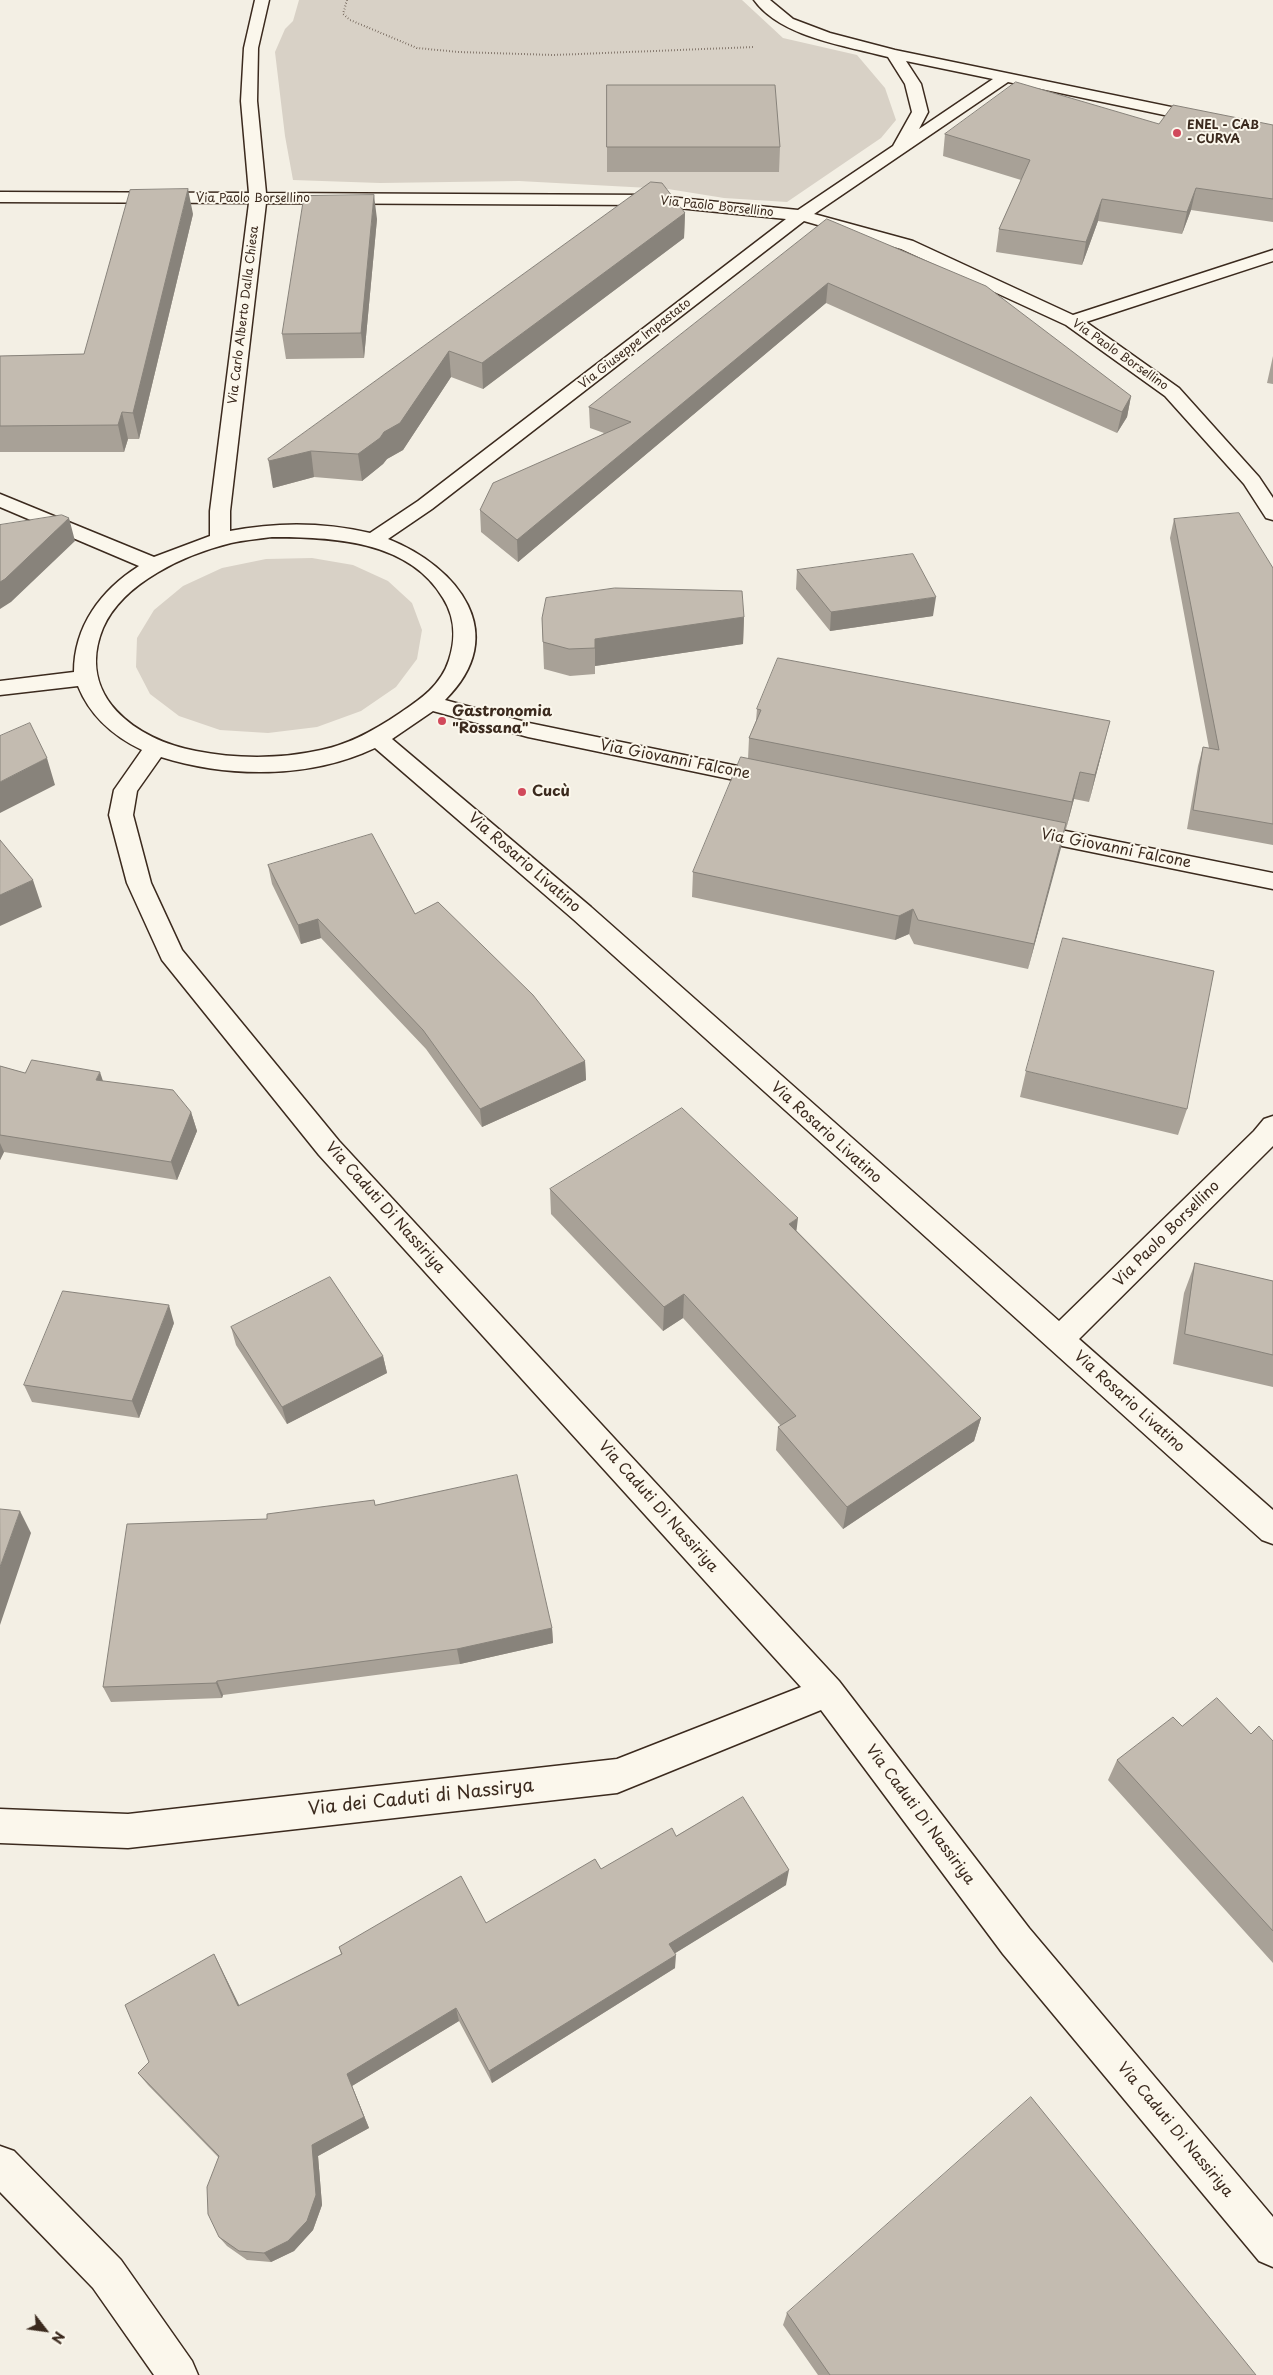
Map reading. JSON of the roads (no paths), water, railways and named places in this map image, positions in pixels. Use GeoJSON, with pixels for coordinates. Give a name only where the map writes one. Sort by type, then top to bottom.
{"type":"FeatureCollection","features":[{"type":"Feature","properties":{"kind":"street","name":"Via Carlo Alberto Dalla Chiesa"},"geometry":{"type":"LineString","coordinates":[[220,540],[220,511],[258,199],[250,92],[251,48],[262,0]]}},
{"type":"Feature","properties":{"kind":"street"},"geometry":{"type":"LineString","coordinates":[[761,0],[788,22],[825,36],[894,54],[1273,133]]}},
{"type":"Feature","properties":{"kind":"street","name":"Via Giuseppe Impastato"},"geometry":{"type":"LineString","coordinates":[[894,54],[913,84],[920,112],[899,150]]}},
{"type":"Feature","properties":{"kind":"street","name":"Via Giuseppe Impastato"},"geometry":{"type":"LineString","coordinates":[[373,540],[425,505],[801,215],[1006,77]]}},
{"type":"Feature","properties":{"kind":"street","name":"Via Paolo Borsellino"},"geometry":{"type":"LineString","coordinates":[[0,197],[649,200],[801,215],[907,245],[1072,321],[1172,392],[1252,481],[1273,514]]}},
{"type":"Feature","properties":{"kind":"street"},"geometry":{"type":"LineString","coordinates":[[1072,321],[1273,255]]}},
{"type":"Feature","properties":{"kind":"street"},"geometry":{"type":"LineString","coordinates":[[0,500],[155,565]]}},
{"type":"Feature","properties":{"kind":"street"},"geometry":{"type":"LineString","coordinates":[[272,531],[324,531],[373,540],[412,557],[442,580],[461,608],[466,640],[456,672],[430,704],[377,738],[335,754],[289,763],[242,764],[196,759],[156,747],[122,729],[98,705],[85,678],[88,637],[112,598],[155,565],[220,540],[272,531]]}},
{"type":"Feature","properties":{"kind":"street"},"geometry":{"type":"LineString","coordinates":[[0,688],[85,678]]}},
{"type":"Feature","properties":{"kind":"street","name":"Via Giovanni Falcone"},"geometry":{"type":"LineString","coordinates":[[430,704],[528,730],[799,785]]}},
{"type":"Feature","properties":{"kind":"street","name":"Via Rosario Livatino"},"geometry":{"type":"LineString","coordinates":[[377,738],[582,913],[1273,1530]]}},
{"type":"Feature","properties":{"kind":"street","name":"Via Caduti Di Nassiriya"},"geometry":{"type":"LineString","coordinates":[[156,747],[126,790],[122,815],[139,883],[171,954],[329,1148],[828,1692],[1016,1941],[1273,2247]]}},
{"type":"Feature","properties":{"kind":"street","name":"Via Giovanni Falcone"},"geometry":{"type":"LineString","coordinates":[[1002,826],[1273,881]]}},
{"type":"Feature","properties":{"kind":"street","name":"Via Paolo Borsellino"},"geometry":{"type":"LineString","coordinates":[[1059,1340],[1264,1138],[1273,1126]]}},
{"type":"Feature","properties":{"kind":"street","name":"Via dei Caduti di Nassirya"},"geometry":{"type":"LineString","coordinates":[[0,1826],[128,1831],[617,1776],[828,1692]]}},
{"type":"Feature","properties":{"kind":"street"},"geometry":{"type":"LineString","coordinates":[[0,2165],[107,2274],[178,2375]]}},
{"type":"Feature","properties":{"kind":"place","name":"ENEL - CAB - CURVA"},"geometry":{"type":"Point","coordinates":[1177,133]}},
{"type":"Feature","properties":{"kind":"place","name":"Gastronomia \"Rossana\""},"geometry":{"type":"Point","coordinates":[442,721]}},
{"type":"Feature","properties":{"kind":"place","name":"Cucù"},"geometry":{"type":"Point","coordinates":[522,792]}}]}
